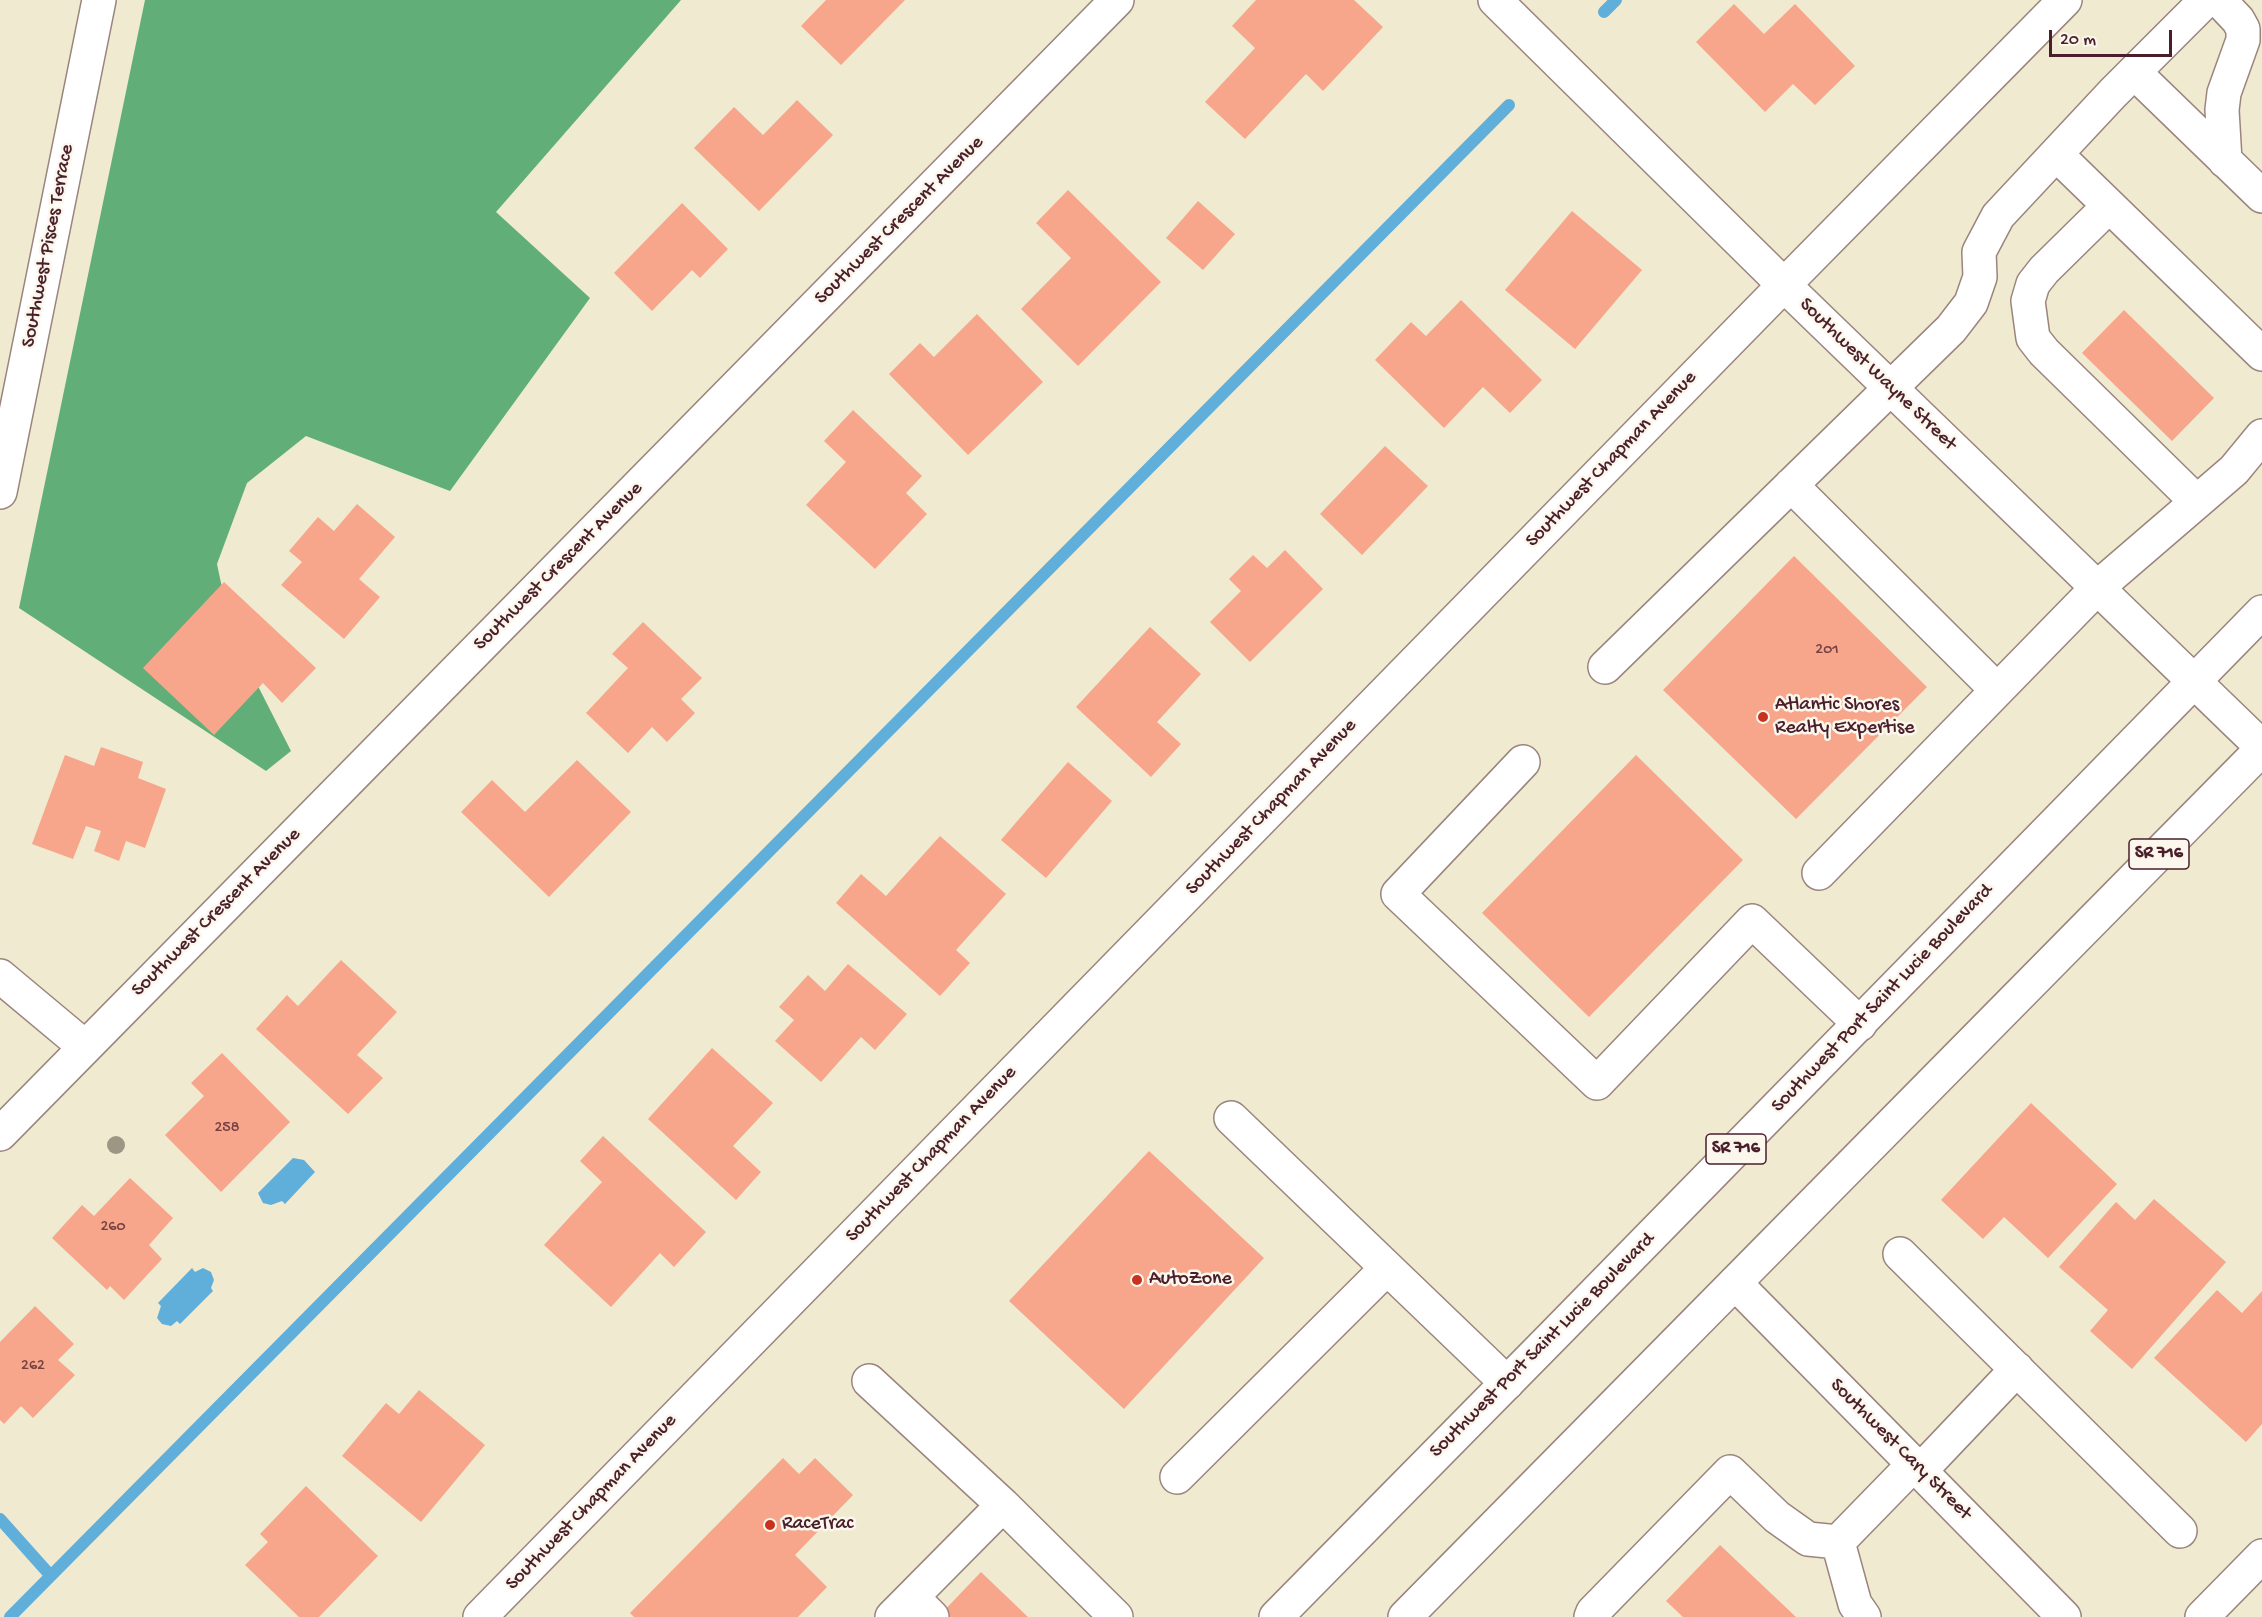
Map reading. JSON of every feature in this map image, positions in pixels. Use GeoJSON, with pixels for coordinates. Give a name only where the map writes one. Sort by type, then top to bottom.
{"type":"FeatureCollection","features":[{"type":"Feature","properties":{"kind":"street","name":"Southwest Pisces Terrace"},"geometry":{"type":"LineString","coordinates":[[0,492],[99,0]]}},
{"type":"Feature","properties":{"kind":"street","name":"Southwest Crescent Avenue"},"geometry":{"type":"LineString","coordinates":[[0,1134],[1118,0]]}},
{"type":"Feature","properties":{"kind":"street","name":"Southwest Wayne Street"},"geometry":{"type":"LineString","coordinates":[[1495,0],[1784,285],[2195,680],[2262,748]]}},
{"type":"Feature","properties":{"kind":"street","name":"Southwest Chapman Avenue"},"geometry":{"type":"LineString","coordinates":[[480,1617],[2064,0]]}},
{"type":"Feature","properties":{"kind":"street"},"geometry":{"type":"LineString","coordinates":[[1605,667],[1951,328],[1971,303],[1980,278],[1979,252],[1998,216],[2134,72],[2206,0]]}},
{"type":"Feature","properties":{"kind":"street"},"geometry":{"type":"LineString","coordinates":[[2219,0],[2243,28],[2243,40],[2224,93],[2222,110],[2225,161]]}},
{"type":"Feature","properties":{"kind":"street"},"geometry":{"type":"LineString","coordinates":[[2134,72],[2262,196]]}},
{"type":"Feature","properties":{"kind":"street"},"geometry":{"type":"LineString","coordinates":[[2056,154],[2262,354]]}},
{"type":"Feature","properties":{"kind":"street"},"geometry":{"type":"LineString","coordinates":[[2109,206],[2044,270],[2033,284],[2028,301],[2033,338],[2044,352],[2197,502]]}},
{"type":"Feature","properties":{"kind":"street"},"geometry":{"type":"LineString","coordinates":[[1819,873],[2098,587],[2234,470],[2262,436]]}},
{"type":"Feature","properties":{"kind":"street"},"geometry":{"type":"LineString","coordinates":[[1791,485],[1997,690]]}},
{"type":"Feature","properties":{"kind":"street","name":"Southwest Port Saint Lucie Boulevard"},"geometry":{"type":"LineString","coordinates":[[1276,1617],[2262,612]]}},
{"type":"Feature","properties":{"kind":"street","name":"SR 716"},"geometry":{"type":"LineString","coordinates":[[1405,1617],[2262,748]]}},
{"type":"Feature","properties":{"kind":"street"},"geometry":{"type":"LineString","coordinates":[[1523,762],[1398,894],[1597,1083],[1752,921],[1860,1024]]}},
{"type":"Feature","properties":{"kind":"street"},"geometry":{"type":"LineString","coordinates":[[0,976],[85,1047]]}},
{"type":"Feature","properties":{"kind":"street"},"geometry":{"type":"LineString","coordinates":[[1231,1118],[1507,1383]]}},
{"type":"Feature","properties":{"kind":"street"},"geometry":{"type":"LineString","coordinates":[[1900,1254],[2180,1531]]}},
{"type":"Feature","properties":{"kind":"street"},"geometry":{"type":"LineString","coordinates":[[1177,1477],[1386,1269]]}},
{"type":"Feature","properties":{"kind":"street","name":"Southwest Cary Street"},"geometry":{"type":"LineString","coordinates":[[1735,1283],[2064,1617]]}},
{"type":"Feature","properties":{"kind":"street"},"geometry":{"type":"LineString","coordinates":[[1591,1617],[1593,1612],[1730,1472],[1776,1517],[1808,1539],[1838,1542],[2017,1369]]}},
{"type":"Feature","properties":{"kind":"street"},"geometry":{"type":"LineString","coordinates":[[869,1381],[1003,1505],[1112,1616]]}},
{"type":"Feature","properties":{"kind":"street"},"geometry":{"type":"LineString","coordinates":[[912,1610],[1003,1505]]}},
{"type":"Feature","properties":{"kind":"street"},"geometry":{"type":"LineString","coordinates":[[1838,1542],[1855,1604],[1864,1617]]}},
{"type":"Feature","properties":{"kind":"street"},"geometry":{"type":"LineString","coordinates":[[2202,1617],[2262,1556]]}},
{"type":"Feature","properties":{"kind":"green space"},"geometry":{"type":"Polygon","coordinates":[[[145,0],[681,0],[496,212],[590,298],[450,491],[306,436],[247,483],[217,564],[232,635],[291,751],[266,771],[19,608],[145,0]]]}},
{"type":"Feature","properties":{"kind":"water"},"geometry":{"type":"Polygon","coordinates":[[[293,1158],[304,1160],[315,1172],[285,1204],[282,1201],[271,1205],[263,1203],[258,1193],[293,1158]]]}},
{"type":"Feature","properties":{"kind":"water"},"geometry":{"type":"Polygon","coordinates":[[[192,1268],[195,1272],[203,1268],[211,1272],[214,1280],[211,1288],[213,1291],[180,1324],[177,1321],[171,1326],[162,1324],[157,1318],[161,1306],[158,1303],[192,1268]]]}},
{"type":"Feature","properties":{"kind":"building"},"geometry":{"type":"Polygon","coordinates":[[[826,0],[905,0],[841,65],[801,26],[826,0]]]}},
{"type":"Feature","properties":{"kind":"building"},"geometry":{"type":"Polygon","coordinates":[[[1256,0],[1354,0],[1383,27],[1323,91],[1306,74],[1245,139],[1205,102],[1255,48],[1232,26],[1256,0]]]}},
{"type":"Feature","properties":{"kind":"building"},"geometry":{"type":"Polygon","coordinates":[[[1734,4],[1764,34],[1795,4],[1855,66],[1815,105],[1793,84],[1765,112],[1696,42],[1734,4]]]}},
{"type":"Feature","properties":{"kind":"building"},"geometry":{"type":"Polygon","coordinates":[[[797,100],[833,135],[759,211],[694,148],[734,107],[763,135],[797,100]]]}},
{"type":"Feature","properties":{"kind":"building"},"geometry":{"type":"Polygon","coordinates":[[[1068,190],[1161,282],[1078,366],[1021,309],[1071,258],[1036,223],[1068,190]]]}},
{"type":"Feature","properties":{"kind":"building"},"geometry":{"type":"Polygon","coordinates":[[[1198,201],[1235,234],[1203,270],[1166,238],[1198,201]]]}},
{"type":"Feature","properties":{"kind":"building"},"geometry":{"type":"Polygon","coordinates":[[[682,203],[728,249],[700,278],[692,270],[652,311],[614,273],[682,203]]]}},
{"type":"Feature","properties":{"kind":"building"},"geometry":{"type":"Polygon","coordinates":[[[1572,211],[1642,270],[1575,349],[1505,290],[1572,211]]]}},
{"type":"Feature","properties":{"kind":"building"},"geometry":{"type":"Polygon","coordinates":[[[1461,300],[1542,380],[1510,413],[1483,387],[1444,428],[1375,360],[1411,322],[1426,336],[1461,300]]]}},
{"type":"Feature","properties":{"kind":"building"},"geometry":{"type":"Polygon","coordinates":[[[2124,310],[2214,398],[2172,441],[2082,353],[2124,310]]]}},
{"type":"Feature","properties":{"kind":"building"},"geometry":{"type":"Polygon","coordinates":[[[977,314],[1043,382],[968,455],[889,374],[920,343],[934,357],[977,314]]]}},
{"type":"Feature","properties":{"kind":"building"},"geometry":{"type":"Polygon","coordinates":[[[853,410],[922,476],[906,493],[927,514],[875,569],[806,505],[846,462],[824,441],[853,410]]]}},
{"type":"Feature","properties":{"kind":"building"},"geometry":{"type":"Polygon","coordinates":[[[1385,446],[1428,486],[1362,555],[1320,514],[1385,446]]]}},
{"type":"Feature","properties":{"kind":"building"},"geometry":{"type":"Polygon","coordinates":[[[357,504],[395,537],[359,579],[380,597],[344,639],[281,585],[302,562],[289,551],[318,517],[334,531],[357,504]]]}},
{"type":"Feature","properties":{"kind":"building"},"geometry":{"type":"Polygon","coordinates":[[[1285,550],[1323,589],[1250,662],[1210,622],[1241,591],[1229,579],[1253,555],[1267,568],[1285,550]]]}},
{"type":"Feature","properties":{"kind":"building"},"geometry":{"type":"Polygon","coordinates":[[[1794,556],[1927,687],[1796,819],[1663,690],[1794,556]]]}},
{"type":"Feature","properties":{"kind":"building"},"geometry":{"type":"Polygon","coordinates":[[[224,582],[316,668],[282,703],[263,683],[214,735],[143,668],[224,582]]]}},
{"type":"Feature","properties":{"kind":"building"},"geometry":{"type":"Polygon","coordinates":[[[643,622],[702,678],[681,699],[695,713],[667,742],[652,727],[628,753],[586,713],[628,668],[612,654],[643,622]]]}},
{"type":"Feature","properties":{"kind":"building"},"geometry":{"type":"Polygon","coordinates":[[[1150,627],[1201,674],[1157,722],[1181,744],[1151,777],[1076,707],[1150,627]]]}},
{"type":"Feature","properties":{"kind":"building"},"geometry":{"type":"Polygon","coordinates":[[[101,747],[143,762],[138,778],[166,789],[145,848],[126,841],[119,861],[94,851],[101,831],[86,826],[73,859],[32,844],[65,755],[94,766],[101,747]]]}},
{"type":"Feature","properties":{"kind":"building"},"geometry":{"type":"Polygon","coordinates":[[[1636,755],[1743,860],[1589,1017],[1482,913],[1636,755]]]}},
{"type":"Feature","properties":{"kind":"building"},"geometry":{"type":"Polygon","coordinates":[[[577,760],[631,812],[549,897],[461,812],[492,780],[525,812],[577,760]]]}},
{"type":"Feature","properties":{"kind":"building"},"geometry":{"type":"Polygon","coordinates":[[[1068,762],[1112,801],[1046,878],[1001,840],[1068,762]]]}},
{"type":"Feature","properties":{"kind":"building"},"geometry":{"type":"Polygon","coordinates":[[[940,836],[1006,894],[956,950],[970,963],[940,996],[836,903],[861,874],[886,896],[940,836]]]}},
{"type":"Feature","properties":{"kind":"building"},"geometry":{"type":"Polygon","coordinates":[[[341,960],[397,1012],[357,1055],[383,1078],[348,1114],[256,1029],[287,995],[298,1006],[341,960]]]}},
{"type":"Feature","properties":{"kind":"building"},"geometry":{"type":"Polygon","coordinates":[[[848,964],[907,1014],[875,1050],[861,1037],[821,1082],[775,1041],[794,1020],[779,1007],[808,975],[825,991],[848,964]]]}},
{"type":"Feature","properties":{"kind":"building"},"geometry":{"type":"Polygon","coordinates":[[[712,1048],[773,1103],[733,1146],[761,1172],[736,1200],[648,1119],[712,1048]]]}},
{"type":"Feature","properties":{"kind":"building"},"geometry":{"type":"Polygon","coordinates":[[[222,1053],[290,1122],[221,1192],[165,1135],[204,1096],[191,1083],[222,1053]]]}},
{"type":"Feature","properties":{"kind":"building"},"geometry":{"type":"Polygon","coordinates":[[[2031,1103],[2117,1184],[2048,1258],[2004,1217],[1983,1239],[1941,1200],[2031,1103]]]}},
{"type":"Feature","properties":{"kind":"building"},"geometry":{"type":"Polygon","coordinates":[[[603,1136],[706,1232],[674,1267],[660,1253],[611,1307],[544,1245],[602,1182],[580,1161],[603,1136]]]}},
{"type":"Feature","properties":{"kind":"building","name":"AutoZone"},"geometry":{"type":"Polygon","coordinates":[[[1149,1151],[1264,1258],[1124,1409],[1009,1301],[1149,1151]]]}},
{"type":"Feature","properties":{"kind":"building"},"geometry":{"type":"Polygon","coordinates":[[[130,1178],[173,1218],[149,1245],[162,1259],[124,1300],[110,1286],[107,1290],[52,1238],[82,1205],[94,1216],[130,1178]]]}},
{"type":"Feature","properties":{"kind":"building"},"geometry":{"type":"Polygon","coordinates":[[[2154,1199],[2226,1262],[2132,1369],[2090,1331],[2108,1310],[2059,1267],[2116,1202],[2135,1220],[2154,1199]]]}},
{"type":"Feature","properties":{"kind":"building"},"geometry":{"type":"Polygon","coordinates":[[[2217,1290],[2242,1313],[2262,1291],[2262,1424],[2246,1442],[2154,1358],[2217,1290]]]}},
{"type":"Feature","properties":{"kind":"building"},"geometry":{"type":"Polygon","coordinates":[[[35,1306],[74,1344],[58,1360],[75,1375],[33,1418],[21,1406],[4,1424],[0,1420],[0,1342],[35,1306]]]}},
{"type":"Feature","properties":{"kind":"building"},"geometry":{"type":"Polygon","coordinates":[[[419,1390],[485,1445],[421,1522],[342,1456],[386,1403],[399,1414],[419,1390]]]}},
{"type":"Feature","properties":{"kind":"building","name":"RaceTrac"},"geometry":{"type":"Polygon","coordinates":[[[783,1458],[799,1474],[815,1458],[853,1495],[795,1555],[827,1587],[798,1617],[634,1617],[630,1613],[783,1458]]]}},
{"type":"Feature","properties":{"kind":"building"},"geometry":{"type":"Polygon","coordinates":[[[306,1486],[378,1556],[319,1617],[299,1617],[245,1565],[268,1542],[260,1534],[306,1486]]]}},
{"type":"Feature","properties":{"kind":"building"},"geometry":{"type":"Polygon","coordinates":[[[1720,1545],[1796,1617],[1683,1617],[1666,1601],[1720,1545]]]}},
{"type":"Feature","properties":{"kind":"building"},"geometry":{"type":"Polygon","coordinates":[[[981,1572],[1028,1617],[938,1617],[981,1572]]]}},
{"type":"Feature","properties":{"kind":"waterway"},"geometry":{"type":"LineString","coordinates":[[1604,12],[1616,0]]}},
{"type":"Feature","properties":{"kind":"waterway"},"geometry":{"type":"LineString","coordinates":[[10,1617],[1509,105]]}},
{"type":"Feature","properties":{"kind":"waterway"},"geometry":{"type":"LineString","coordinates":[[0,1519],[50,1575]]}},
{"type":"Feature","properties":{"kind":"place","name":"Atlantic Shores Realty Expertise"},"geometry":{"type":"Point","coordinates":[1763,717]}},
{"type":"Feature","properties":{"kind":"place","name":"AutoZone"},"geometry":{"type":"Point","coordinates":[1137,1280]}},
{"type":"Feature","properties":{"kind":"place","name":"RaceTrac"},"geometry":{"type":"Point","coordinates":[770,1525]}}]}
